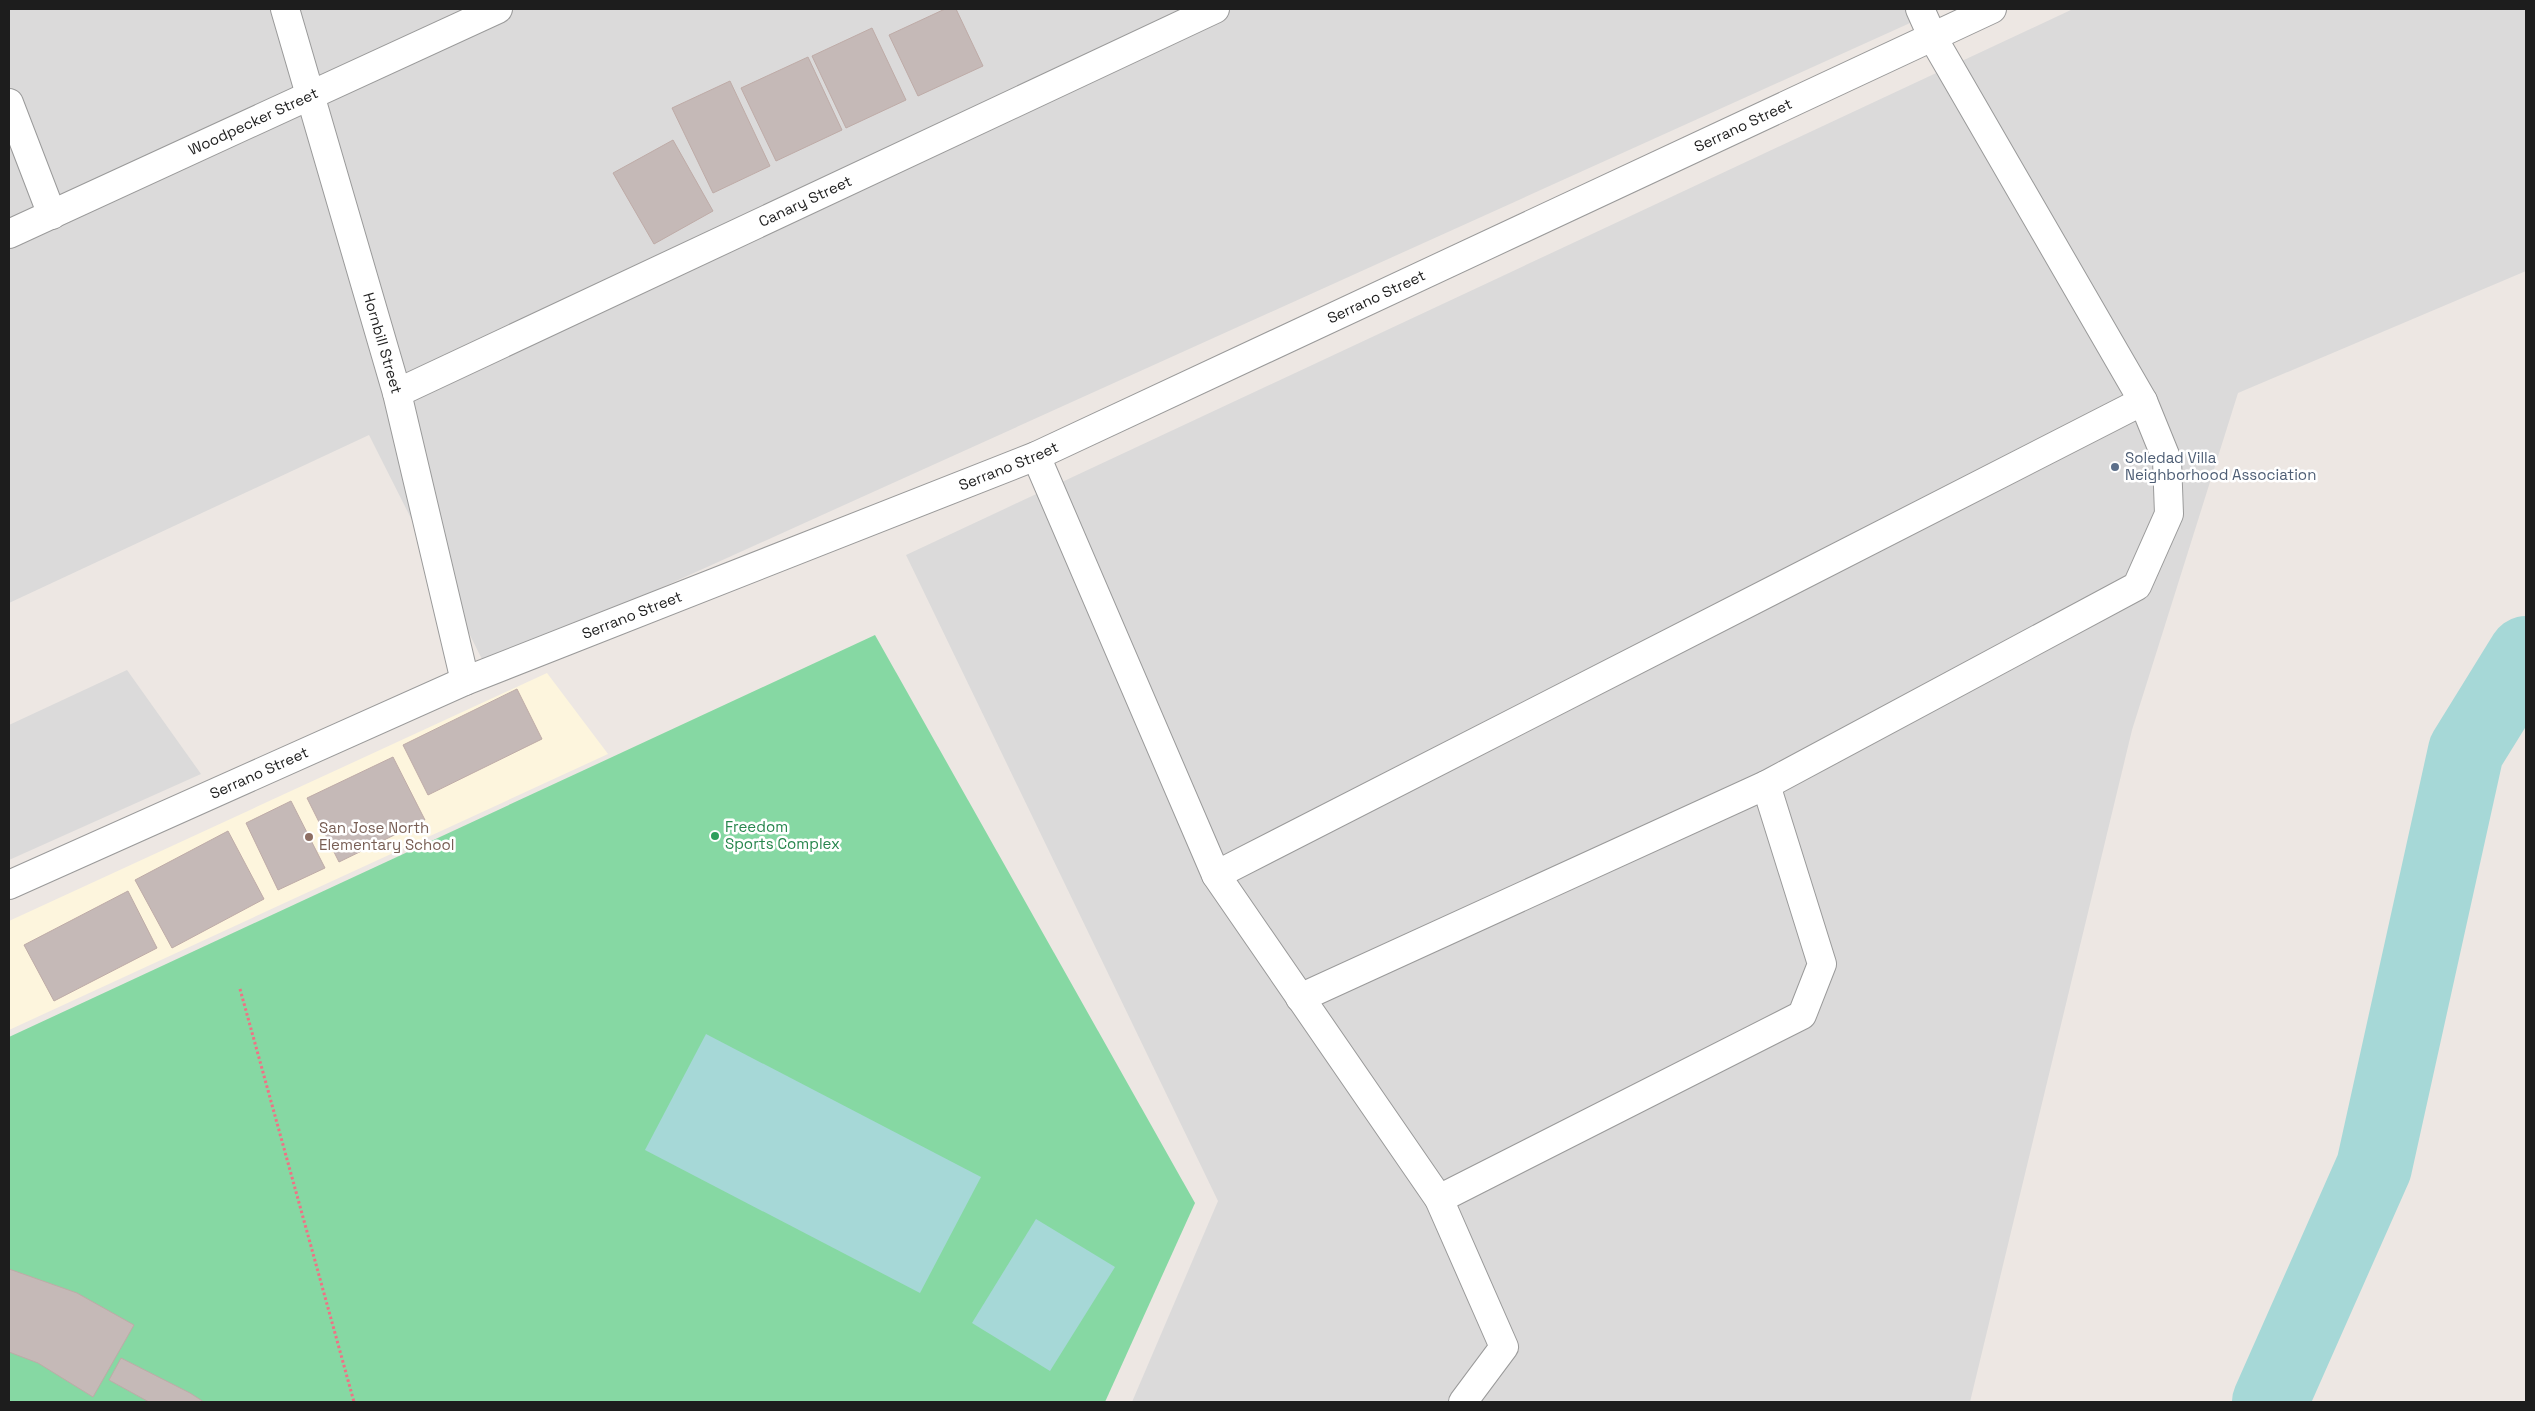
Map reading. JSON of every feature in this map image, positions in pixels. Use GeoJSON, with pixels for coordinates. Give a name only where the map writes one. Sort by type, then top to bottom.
{"type":"FeatureCollection","features":[{"type":"Feature","properties":{"kind":"street","name":"Hornbill Street"},"geometry":{"type":"LineString","coordinates":[[285,9],[309,97],[397,393],[465,681]]}},
{"type":"Feature","properties":{"kind":"street","name":"Woodpecker Street"},"geometry":{"type":"LineString","coordinates":[[9,234],[498,9]]}},
{"type":"Feature","properties":{"kind":"street","name":"Canary Street"},"geometry":{"type":"LineString","coordinates":[[397,393],[1215,9]]}},
{"type":"Feature","properties":{"kind":"street"},"geometry":{"type":"LineString","coordinates":[[1300,998],[1766,785],[2137,586],[2169,514],[2167,460],[2143,401],[1933,38],[1920,9]]}},
{"type":"Feature","properties":{"kind":"street","name":"Serrano Street"},"geometry":{"type":"LineString","coordinates":[[9,885],[465,681],[1036,456],[1992,9]]}},
{"type":"Feature","properties":{"kind":"street"},"geometry":{"type":"LineString","coordinates":[[9,103],[52,215]]}},
{"type":"Feature","properties":{"kind":"street"},"geometry":{"type":"LineString","coordinates":[[1216,875],[2143,401]]}},
{"type":"Feature","properties":{"kind":"street"},"geometry":{"type":"LineString","coordinates":[[1036,456],[1216,875],[1439,1199],[1504,1347],[1463,1402]]}},
{"type":"Feature","properties":{"kind":"street"},"geometry":{"type":"LineString","coordinates":[[1439,1199],[1802,1015],[1822,964],[1766,785]]}},
{"type":"Feature","properties":{"kind":"path"},"geometry":{"type":"LineString","coordinates":[[240,989],[354,1402]]}},
{"type":"Feature","properties":{"kind":"shaded area"},"geometry":{"type":"Polygon","coordinates":[[[9,9],[1941,9],[486,667],[369,435],[9,603],[9,9]]]}},
{"type":"Feature","properties":{"kind":"shaded area"},"geometry":{"type":"Polygon","coordinates":[[[2073,9],[2526,9],[2526,271],[2238,393],[2132,730],[1970,1402],[1132,1402],[1218,1201],[906,555],[2073,9]]]}},
{"type":"Feature","properties":{"kind":"shaded area"},"geometry":{"type":"Polygon","coordinates":[[[127,670],[201,774],[9,860],[9,725],[127,670]]]}},
{"type":"Feature","properties":{"kind":"shaded area","name":"San Jose North Elementary School"},"geometry":{"type":"Polygon","coordinates":[[[547,673],[608,754],[9,1030],[9,921],[547,673]]]}},
{"type":"Feature","properties":{"kind":"green space","name":"Freedom Sports Complex"},"geometry":{"type":"Polygon","coordinates":[[[875,635],[1195,1203],[1105,1402],[9,1402],[9,1037],[875,635]]]}},
{"type":"Feature","properties":{"kind":"water"},"geometry":{"type":"Polygon","coordinates":[[[706,1034],[981,1177],[920,1293],[645,1150],[706,1034]]]}},
{"type":"Feature","properties":{"kind":"water"},"geometry":{"type":"Polygon","coordinates":[[[1036,1219],[1115,1267],[1050,1371],[972,1323],[1036,1219]]]}},
{"type":"Feature","properties":{"kind":"building"},"geometry":{"type":"Polygon","coordinates":[[[945,9],[956,9],[983,66],[918,96],[889,35],[945,9]]]}},
{"type":"Feature","properties":{"kind":"building"},"geometry":{"type":"Polygon","coordinates":[[[872,28],[906,100],[846,128],[812,56],[872,28]]]}},
{"type":"Feature","properties":{"kind":"building"},"geometry":{"type":"Polygon","coordinates":[[[808,57],[842,130],[776,161],[741,88],[808,57]]]}},
{"type":"Feature","properties":{"kind":"building"},"geometry":{"type":"Polygon","coordinates":[[[730,81],[770,166],[713,193],[672,108],[730,81]]]}},
{"type":"Feature","properties":{"kind":"building"},"geometry":{"type":"Polygon","coordinates":[[[673,140],[713,211],[654,244],[613,173],[673,140]]]}},
{"type":"Feature","properties":{"kind":"building"},"geometry":{"type":"Polygon","coordinates":[[[517,689],[542,739],[428,795],[403,745],[517,689]]]}},
{"type":"Feature","properties":{"kind":"building"},"geometry":{"type":"Polygon","coordinates":[[[393,757],[425,820],[339,862],[307,798],[393,757]]]}},
{"type":"Feature","properties":{"kind":"building"},"geometry":{"type":"Polygon","coordinates":[[[291,801],[325,868],[278,890],[246,823],[291,801]]]}},
{"type":"Feature","properties":{"kind":"building"},"geometry":{"type":"Polygon","coordinates":[[[228,831],[264,899],[172,948],[135,880],[228,831]]]}},
{"type":"Feature","properties":{"kind":"building"},"geometry":{"type":"Polygon","coordinates":[[[128,891],[157,948],[54,1001],[24,945],[128,891]]]}},
{"type":"Feature","properties":{"kind":"building"},"geometry":{"type":"Polygon","coordinates":[[[9,1269],[77,1293],[134,1325],[93,1397],[38,1363],[9,1352],[9,1269]]]}},
{"type":"Feature","properties":{"kind":"building"},"geometry":{"type":"Polygon","coordinates":[[[121,1358],[204,1402],[149,1402],[109,1380],[121,1358]]]}},
{"type":"Feature","properties":{"kind":"waterway"},"geometry":{"type":"LineString","coordinates":[[2270,1402],[2374,1167],[2466,751],[2526,654]]}},
{"type":"Feature","properties":{"kind":"place","name":"Soledad Villa Neighborhood Association"},"geometry":{"type":"Point","coordinates":[2115,467]}},
{"type":"Feature","properties":{"kind":"place","name":"Freedom Sports Complex"},"geometry":{"type":"Point","coordinates":[715,836]}},
{"type":"Feature","properties":{"kind":"place","name":"San Jose North Elementary School"},"geometry":{"type":"Point","coordinates":[309,837]}}]}
